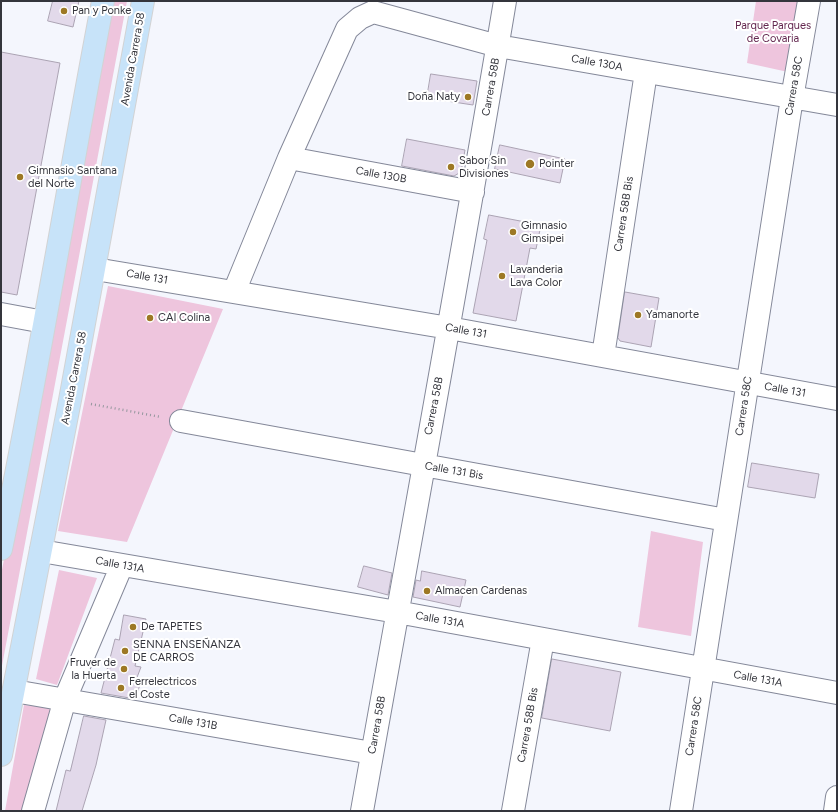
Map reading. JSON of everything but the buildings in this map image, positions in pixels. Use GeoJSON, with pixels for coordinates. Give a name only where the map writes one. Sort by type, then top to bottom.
{"type":"FeatureCollection","features":[{"type":"Feature","properties":{"kind":"main road"},"geometry":{"type":"LineString","coordinates":[[2,538],[23,443],[73,158],[103,1]]}},
{"type":"Feature","properties":{"kind":"main road","name":"Avenida Carrera 58"},"geometry":{"type":"LineString","coordinates":[[1,754],[70,400],[143,1]]}},
{"type":"Feature","properties":{"kind":"street","name":"Carrera 58B"},"geometry":{"type":"LineString","coordinates":[[362,811],[449,328],[505,1]]}},
{"type":"Feature","properties":{"kind":"street","name":"Carrera 58C"},"geometry":{"type":"LineString","coordinates":[[681,811],[792,98],[809,1]]}},
{"type":"Feature","properties":{"kind":"street","name":"Calle 130A"},"geometry":{"type":"LineString","coordinates":[[290,158],[347,29],[360,18],[373,12],[498,46],[837,106]]}},
{"type":"Feature","properties":{"kind":"street","name":"Carrera 58B Bis"},"geometry":{"type":"LineString","coordinates":[[603,356],[646,72]]}},
{"type":"Feature","properties":{"kind":"street"},"geometry":{"type":"LineString","coordinates":[[234,292],[290,158]]}},
{"type":"Feature","properties":{"kind":"street","name":"Calle 130B"},"geometry":{"type":"LineString","coordinates":[[290,158],[473,192]]}},
{"type":"Feature","properties":{"kind":"street","name":"Calle 131"},"geometry":{"type":"LineString","coordinates":[[94,269],[449,328],[747,384],[837,399]]}},
{"type":"Feature","properties":{"kind":"street"},"geometry":{"type":"LineString","coordinates":[[1,314],[44,322]]}},
{"type":"Feature","properties":{"kind":"street","name":"Calle 131 Bis"},"geometry":{"type":"LineString","coordinates":[[181,421],[726,520]]}},
{"type":"Feature","properties":{"kind":"street","name":"Calle 131A"},"geometry":{"type":"LineString","coordinates":[[41,551],[397,612],[837,693]]}},
{"type":"Feature","properties":{"kind":"street"},"geometry":{"type":"LineString","coordinates":[[33,811],[65,699],[122,565]]}},
{"type":"Feature","properties":{"kind":"street","name":"Carrera 58B Bis"},"geometry":{"type":"LineString","coordinates":[[513,811],[543,639]]}},
{"type":"Feature","properties":{"kind":"street","name":"Calle 131B"},"geometry":{"type":"LineString","coordinates":[[14,691],[372,753]]}},
{"type":"Feature","properties":{"kind":"street"},"geometry":{"type":"LineString","coordinates":[[835,811],[837,797]]}},
{"type":"Feature","properties":{"kind":"path"},"geometry":{"type":"LineString","coordinates":[[70,400],[181,421]]}},
{"type":"Feature","properties":{"kind":"green space"},"geometry":{"type":"Polygon","coordinates":[[[110,1],[127,1],[1,671],[1,575],[110,1]]]}},
{"type":"Feature","properties":{"kind":"green space","name":"Parque Parques de Covaria"},"geometry":{"type":"Polygon","coordinates":[[[756,1],[799,1],[788,72],[747,63],[756,1]]]}},
{"type":"Feature","properties":{"kind":"green space"},"geometry":{"type":"Polygon","coordinates":[[[108,286],[223,309],[127,542],[58,531],[108,286]]]}},
{"type":"Feature","properties":{"kind":"green space"},"geometry":{"type":"Polygon","coordinates":[[[651,531],[703,542],[691,636],[638,627],[651,531]]]}},
{"type":"Feature","properties":{"kind":"green space"},"geometry":{"type":"Polygon","coordinates":[[[59,570],[97,578],[57,685],[36,679],[59,570]]]}},
{"type":"Feature","properties":{"kind":"green space"},"geometry":{"type":"Polygon","coordinates":[[[24,705],[56,708],[27,811],[5,811],[24,705]]]}},
{"type":"Feature","properties":{"kind":"place","name":"Pan y Ponke"},"geometry":{"type":"Point","coordinates":[64,11]}},
{"type":"Feature","properties":{"kind":"place","name":"Doña Naty"},"geometry":{"type":"Point","coordinates":[468,97]}},
{"type":"Feature","properties":{"kind":"place","name":"Pointer"},"geometry":{"type":"Point","coordinates":[530,164]}},
{"type":"Feature","properties":{"kind":"place","name":"Sabor Sin Divisiones"},"geometry":{"type":"Point","coordinates":[451,167]}},
{"type":"Feature","properties":{"kind":"place","name":"Gimnasio Santana del Norte"},"geometry":{"type":"Point","coordinates":[20,177]}},
{"type":"Feature","properties":{"kind":"place","name":"Gimnasio Gimsipei"},"geometry":{"type":"Point","coordinates":[513,232]}},
{"type":"Feature","properties":{"kind":"place","name":"Lavanderia Lava Color"},"geometry":{"type":"Point","coordinates":[502,276]}},
{"type":"Feature","properties":{"kind":"place","name":"Yamanorte"},"geometry":{"type":"Point","coordinates":[638,315]}},
{"type":"Feature","properties":{"kind":"place","name":"CAI Colina"},"geometry":{"type":"Point","coordinates":[150,318]}},
{"type":"Feature","properties":{"kind":"place","name":"Almacen Cardenas"},"geometry":{"type":"Point","coordinates":[427,591]}},
{"type":"Feature","properties":{"kind":"place","name":"De TAPETES"},"geometry":{"type":"Point","coordinates":[133,627]}},
{"type":"Feature","properties":{"kind":"place","name":"SENNA ENSEÑANZA DE CARROS"},"geometry":{"type":"Point","coordinates":[125,651]}},
{"type":"Feature","properties":{"kind":"place","name":"Fruver de la Huerta"},"geometry":{"type":"Point","coordinates":[124,669]}},
{"type":"Feature","properties":{"kind":"place","name":"Ferrelectricos el Coste"},"geometry":{"type":"Point","coordinates":[121,688]}}]}
